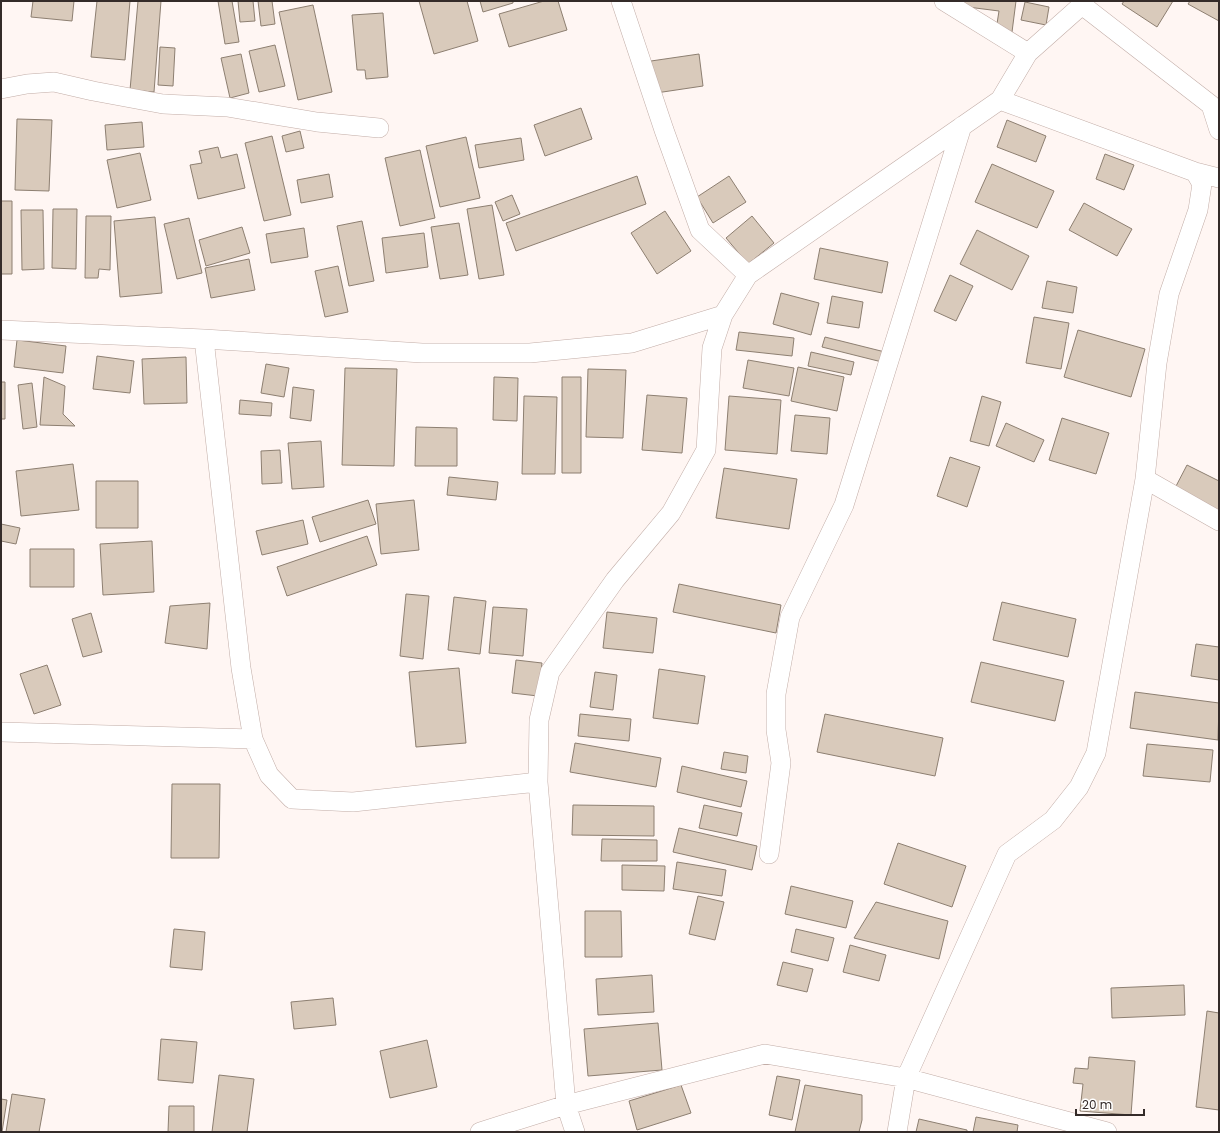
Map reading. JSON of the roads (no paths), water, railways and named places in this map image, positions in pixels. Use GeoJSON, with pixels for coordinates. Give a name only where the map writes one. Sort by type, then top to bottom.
{"type":"FeatureCollection","features":[{"type":"Feature","properties":{"kind":"street"},"geometry":{"type":"LineString","coordinates":[[621,1],[664,130],[700,230],[748,275]]}},
{"type":"Feature","properties":{"kind":"street"},"geometry":{"type":"LineString","coordinates":[[944,1],[1028,53]]}},
{"type":"Feature","properties":{"kind":"street"},"geometry":{"type":"LineString","coordinates":[[575,1132],[566,1105],[538,782],[539,720],[550,672],[615,580],[671,513],[706,450],[712,348],[723,315],[748,275],[1000,100],[1028,53],[1084,3],[1211,104],[1219,130]]}},
{"type":"Feature","properties":{"kind":"street"},"geometry":{"type":"LineString","coordinates":[[1,89],[27,84],[54,82],[163,104],[227,107],[317,122],[379,128]]}},
{"type":"Feature","properties":{"kind":"street"},"geometry":{"type":"LineString","coordinates":[[1000,100],[1195,172],[1219,178]]}},
{"type":"Feature","properties":{"kind":"street"},"geometry":{"type":"LineString","coordinates":[[768,854],[781,763],[776,730],[776,694],[790,617],[844,505],[962,126]]}},
{"type":"Feature","properties":{"kind":"street"},"geometry":{"type":"LineString","coordinates":[[897,1132],[906,1078],[1007,854],[1053,820],[1079,787],[1096,753],[1145,479],[1157,363],[1169,294],[1198,210],[1202,184],[1195,172]]}},
{"type":"Feature","properties":{"kind":"street"},"geometry":{"type":"LineString","coordinates":[[1,330],[204,339],[422,353],[530,353],[632,343],[723,315]]}},
{"type":"Feature","properties":{"kind":"street"},"geometry":{"type":"LineString","coordinates":[[204,339],[241,668],[253,739],[269,775],[292,799],[353,802],[538,782]]}},
{"type":"Feature","properties":{"kind":"street"},"geometry":{"type":"LineString","coordinates":[[1145,479],[1219,521]]}},
{"type":"Feature","properties":{"kind":"street"},"geometry":{"type":"LineString","coordinates":[[1,732],[253,739]]}},
{"type":"Feature","properties":{"kind":"street"},"geometry":{"type":"LineString","coordinates":[[480,1132],[566,1105],[765,1054],[906,1078],[1107,1132]]}}]}
